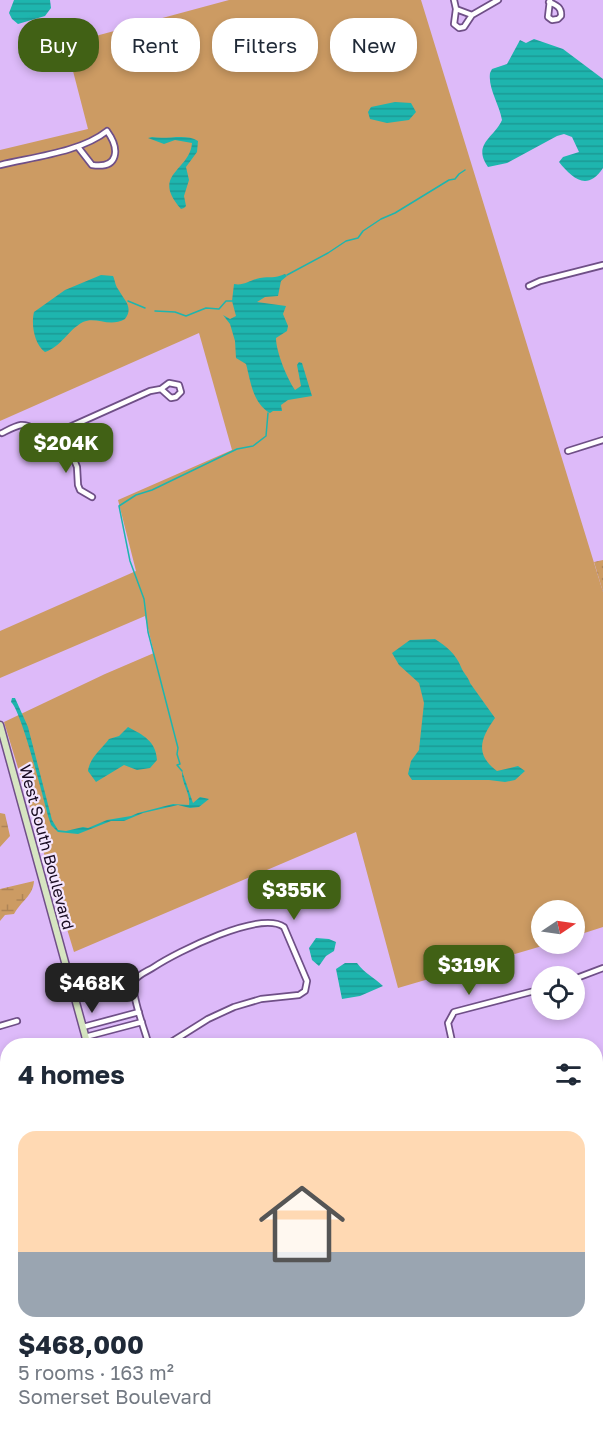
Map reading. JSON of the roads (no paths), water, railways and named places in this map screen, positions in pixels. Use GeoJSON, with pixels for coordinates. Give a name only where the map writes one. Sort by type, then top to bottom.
{"type":"FeatureCollection","features":[{"type":"Feature","properties":{"kind":"main road","name":"West South Boulevard"},"geometry":{"type":"LineString","coordinates":[[0,725],[85,1037]]}},
{"type":"Feature","properties":{"kind":"street"},"geometry":{"type":"LineString","coordinates":[[454,0],[456,9],[454,24],[459,28],[464,27],[472,15],[498,0]]}},
{"type":"Feature","properties":{"kind":"street"},"geometry":{"type":"LineString","coordinates":[[456,9],[472,15]]}},
{"type":"Feature","properties":{"kind":"street"},"geometry":{"type":"LineString","coordinates":[[0,165],[78,147],[107,131],[115,143],[116,153],[112,161],[106,165],[92,165],[78,147]]}},
{"type":"Feature","properties":{"kind":"street"},"geometry":{"type":"LineString","coordinates":[[529,286],[540,281],[603,266]]}},
{"type":"Feature","properties":{"kind":"street"},"geometry":{"type":"LineString","coordinates":[[1,434],[21,425],[45,435],[62,430],[150,391],[161,389]]}},
{"type":"Feature","properties":{"kind":"street"},"geometry":{"type":"LineString","coordinates":[[62,430],[76,463],[80,490],[92,497]]}},
{"type":"Feature","properties":{"kind":"street"},"geometry":{"type":"LineString","coordinates":[[568,451],[603,440]]}},
{"type":"Feature","properties":{"kind":"street"},"geometry":{"type":"LineString","coordinates":[[147,1038],[133,987],[135,981],[172,956],[210,938],[244,928],[275,923],[282,925],[307,981],[305,990],[299,995],[261,999],[234,1007],[216,1014],[178,1038]]}},
{"type":"Feature","properties":{"kind":"street"},"geometry":{"type":"LineString","coordinates":[[585,975],[603,968]]}},
{"type":"Feature","properties":{"kind":"street"},"geometry":{"type":"LineString","coordinates":[[451,1038],[448,1023],[454,1012],[531,991]]}},
{"type":"Feature","properties":{"kind":"street"},"geometry":{"type":"LineString","coordinates":[[83,1027],[139,1012]]}},
{"type":"Feature","properties":{"kind":"street"},"geometry":{"type":"LineString","coordinates":[[0,1026],[17,1021]]}},
{"type":"Feature","properties":{"kind":"street"},"geometry":{"type":"LineString","coordinates":[[85,1037],[142,1022]]}},
{"type":"Feature","properties":{"kind":"waterway"},"geometry":{"type":"LineString","coordinates":[[287,275],[346,241],[358,238],[363,231],[381,219],[449,180],[455,179],[465,170]]}},
{"type":"Feature","properties":{"kind":"waterway"},"geometry":{"type":"LineString","coordinates":[[128,301],[145,308]]}},
{"type":"Feature","properties":{"kind":"waterway"},"geometry":{"type":"LineString","coordinates":[[155,311],[175,312],[186,316],[206,308],[219,309],[226,301],[232,301]]}},
{"type":"Feature","properties":{"kind":"waterway"},"geometry":{"type":"LineString","coordinates":[[182,771],[177,765],[180,764],[178,748],[148,632],[144,599],[130,561],[119,506],[136,495],[152,490],[237,449],[253,446],[266,436],[268,413]]}}]}
